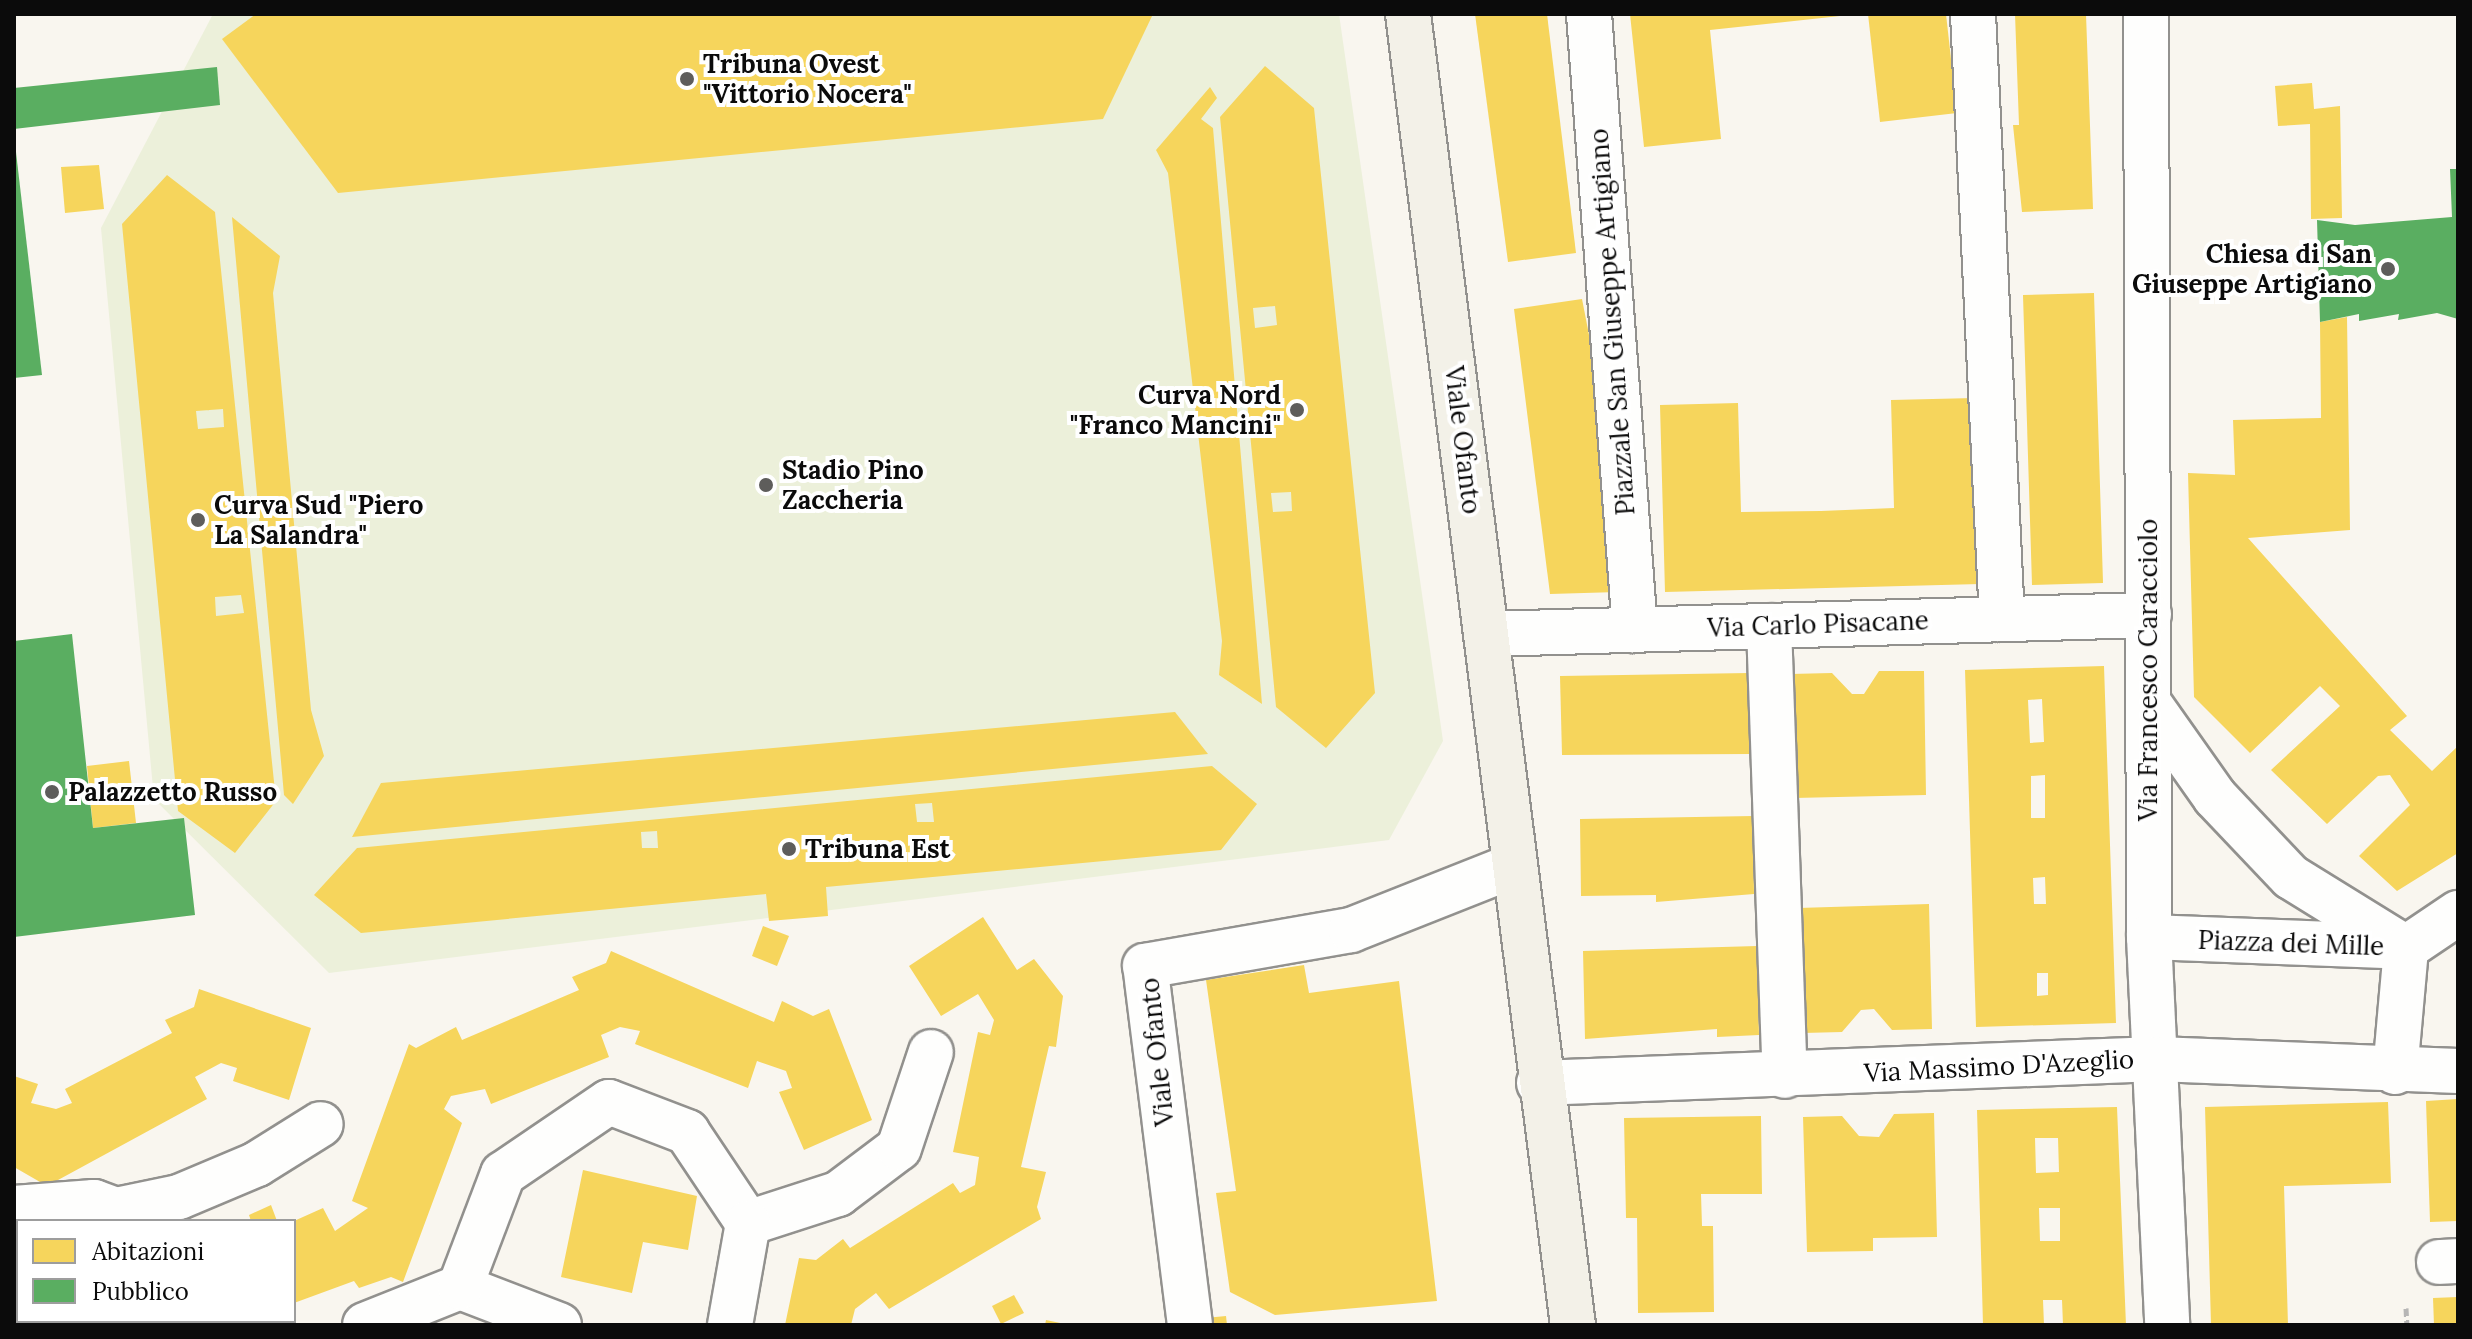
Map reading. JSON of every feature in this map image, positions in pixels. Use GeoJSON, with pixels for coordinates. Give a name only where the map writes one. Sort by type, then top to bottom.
{"type":"FeatureCollection","features":[{"type":"Feature","properties":{"kind":"main road","name":"Viale Ofanto"},"geometry":{"type":"LineString","coordinates":[[1408,14],[1488,634],[1539,1083],[1573,1325]]}},
{"type":"Feature","properties":{"kind":"street","name":"Piazzale San Giuseppe Artigiano"},"geometry":{"type":"LineString","coordinates":[[1589,14],[1635,630]]}},
{"type":"Feature","properties":{"kind":"street"},"geometry":{"type":"LineString","coordinates":[[1973,14],[2002,619]]}},
{"type":"Feature","properties":{"kind":"street","name":"Via Francesco Caracciolo"},"geometry":{"type":"LineString","coordinates":[[2146,14],[2149,937],[2167,1325]]}},
{"type":"Feature","properties":{"kind":"street","name":"Via Carlo Pisacane"},"geometry":{"type":"LineString","coordinates":[[1488,634],[2149,615]]}},
{"type":"Feature","properties":{"kind":"street"},"geometry":{"type":"LineString","coordinates":[[1769,626],[1785,1076]]}},
{"type":"Feature","properties":{"kind":"street","name":"Piazza dei Mille"},"geometry":{"type":"LineString","coordinates":[[2148,702],[2215,797],[2291,877],[2406,948]]}},
{"type":"Feature","properties":{"kind":"street","name":"Viale Ofanto"},"geometry":{"type":"LineString","coordinates":[[1190,1325],[1145,966],[1351,930],[1513,866]]}},
{"type":"Feature","properties":{"kind":"street"},"geometry":{"type":"LineString","coordinates":[[2395,1072],[2406,948],[2458,913]]}},
{"type":"Feature","properties":{"kind":"street","name":"Piazza dei Mille"},"geometry":{"type":"LineString","coordinates":[[2149,937],[2406,948]]}},
{"type":"Feature","properties":{"kind":"street"},"geometry":{"type":"LineString","coordinates":[[748,1223],[838,1194],[899,1148],[931,1052]]}},
{"type":"Feature","properties":{"kind":"street","name":"Via Massimo D'Azeglio"},"geometry":{"type":"LineString","coordinates":[[1539,1083],[1785,1076],[2157,1059],[2395,1072],[2458,1071]]}},
{"type":"Feature","properties":{"kind":"street"},"geometry":{"type":"LineString","coordinates":[[460,1287],[503,1174],[609,1102],[687,1132],[748,1223],[730,1325]]}},
{"type":"Feature","properties":{"kind":"street"},"geometry":{"type":"LineString","coordinates":[[14,1208],[94,1202],[119,1216],[192,1192],[321,1124]]}},
{"type":"Feature","properties":{"kind":"street"},"geometry":{"type":"LineString","coordinates":[[365,1325],[460,1287],[559,1325]]}},
{"type":"Feature","properties":{"kind":"path"},"geometry":{"type":"LineString","coordinates":[[2406,1308],[2407,1325]]}},
{"type":"Feature","properties":{"kind":"green space","name":"Stadio Pino Zaccheria"},"geometry":{"type":"Polygon","coordinates":[[[213,14],[1339,14],[1443,741],[1389,840],[329,973],[154,799],[101,228],[213,14]]]}},
{"type":"Feature","properties":{"kind":"building: Abitazioni","name":"Tribuna Ovest \"Vittorio Nocera\""},"geometry":{"type":"Polygon","coordinates":[[[256,14],[1153,14],[1103,119],[338,193],[222,39],[256,14]]]}},
{"type":"Feature","properties":{"kind":"building: Abitazioni"},"geometry":{"type":"Polygon","coordinates":[[[1475,14],[1547,14],[1576,253],[1508,262],[1475,14]]]}},
{"type":"Feature","properties":{"kind":"building: Abitazioni"},"geometry":{"type":"Polygon","coordinates":[[[1630,14],[1840,16],[1710,30],[1721,139],[1644,147],[1630,14]]]}},
{"type":"Feature","properties":{"kind":"building: Abitazioni"},"geometry":{"type":"Polygon","coordinates":[[[1868,14],[1946,14],[1957,113],[1880,122],[1868,14]]]}},
{"type":"Feature","properties":{"kind":"building: Abitazioni"},"geometry":{"type":"Polygon","coordinates":[[[2015,14],[2086,14],[2093,209],[2022,212],[2013,125],[2019,125],[2015,14]]]}},
{"type":"Feature","properties":{"kind":"building: Abitazioni","name":"Curva Nord \"Franco Mancini\""},"geometry":{"type":"Polygon","coordinates":[[[1265,66],[1314,108],[1375,693],[1326,748],[1276,707],[1220,117],[1265,66]],[[1275,306],[1253,308],[1255,328],[1277,325],[1275,306]],[[1291,492],[1271,493],[1273,512],[1292,511],[1291,492]]]}},
{"type":"Feature","properties":{"kind":"building: Abitazioni"},"geometry":{"type":"Polygon","coordinates":[[[2312,83],[2314,109],[2340,106],[2342,218],[2311,219],[2310,124],[2278,126],[2275,86],[2312,83]]]}},
{"type":"Feature","properties":{"kind":"building: Abitazioni"},"geometry":{"type":"Polygon","coordinates":[[[1210,87],[1217,98],[1201,119],[1213,128],[1262,704],[1219,675],[1222,641],[1168,173],[1156,150],[1210,87]]]}},
{"type":"Feature","properties":{"kind":"building: Abitazioni"},"geometry":{"type":"Polygon","coordinates":[[[99,165],[104,209],[65,213],[61,167],[99,165]]]}},
{"type":"Feature","properties":{"kind":"building: Abitazioni","name":"Curva Sud \"Piero La Salandra\""},"geometry":{"type":"Polygon","coordinates":[[[167,175],[215,212],[276,801],[235,853],[178,811],[122,224],[167,175]],[[223,409],[196,411],[198,429],[224,427],[223,409]],[[241,595],[215,597],[216,616],[244,613],[241,595]]]}},
{"type":"Feature","properties":{"kind":"building: Abitazioni"},"geometry":{"type":"Polygon","coordinates":[[[232,217],[280,256],[273,293],[311,710],[324,756],[293,804],[284,795],[232,217]]]}},
{"type":"Feature","properties":{"kind":"building: Abitazioni"},"geometry":{"type":"Polygon","coordinates":[[[2094,293],[2103,583],[2032,585],[2023,295],[2094,293]]]}},
{"type":"Feature","properties":{"kind":"building: Abitazioni"},"geometry":{"type":"Polygon","coordinates":[[[1582,299],[1599,386],[1618,592],[1550,594],[1514,309],[1582,299]]]}},
{"type":"Feature","properties":{"kind":"building: Abitazioni"},"geometry":{"type":"Polygon","coordinates":[[[2347,317],[2350,530],[2248,538],[2407,716],[2390,730],[2432,771],[2458,746],[2458,853],[2397,891],[2359,856],[2410,805],[2390,775],[2378,776],[2327,824],[2271,770],[2340,706],[2320,686],[2250,753],[2194,697],[2188,473],[2235,475],[2233,420],[2321,418],[2320,322],[2347,317]]]}},
{"type":"Feature","properties":{"kind":"building: Abitazioni"},"geometry":{"type":"Polygon","coordinates":[[[1974,398],[1980,584],[1665,592],[1660,405],[1738,403],[1741,512],[1821,511],[1894,508],[1891,400],[1974,398]]]}},
{"type":"Feature","properties":{"kind":"building: Abitazioni"},"geometry":{"type":"Polygon","coordinates":[[[2104,666],[2116,1023],[1976,1027],[1965,670],[2104,666]],[[2042,699],[2028,700],[2030,743],[2044,742],[2042,699]],[[2045,775],[2031,776],[2031,818],[2045,818],[2045,775]],[[2045,877],[2033,878],[2034,904],[2046,904],[2045,877]],[[2037,973],[2037,996],[2048,995],[2048,973],[2037,973]]]}},
{"type":"Feature","properties":{"kind":"building: Abitazioni"},"geometry":{"type":"Polygon","coordinates":[[[1879,671],[1924,671],[1926,795],[1794,798],[1790,674],[1832,673],[1852,694],[1864,694],[1879,671]]]}},
{"type":"Feature","properties":{"kind":"building: Abitazioni"},"geometry":{"type":"Polygon","coordinates":[[[1749,673],[1750,754],[1562,755],[1560,676],[1749,673]]]}},
{"type":"Feature","properties":{"kind":"building: Abitazioni"},"geometry":{"type":"Polygon","coordinates":[[[1175,712],[1208,754],[352,837],[381,783],[1175,712]]]}},
{"type":"Feature","properties":{"kind":"building: Abitazioni"},"geometry":{"type":"Polygon","coordinates":[[[129,761],[136,823],[93,828],[87,766],[129,761]]]}},
{"type":"Feature","properties":{"kind":"building: Abitazioni","name":"Tribuna Est"},"geometry":{"type":"Polygon","coordinates":[[[1212,766],[1257,804],[1221,850],[826,887],[828,916],[769,921],[766,894],[361,933],[314,895],[357,848],[1212,766]],[[932,803],[915,804],[917,822],[934,822],[932,803]],[[657,831],[641,832],[642,848],[658,848],[657,831]]]}},
{"type":"Feature","properties":{"kind":"building: Abitazioni"},"geometry":{"type":"Polygon","coordinates":[[[1753,816],[1754,894],[1656,902],[1656,895],[1581,896],[1580,819],[1753,816]]]}},
{"type":"Feature","properties":{"kind":"building: Abitazioni"},"geometry":{"type":"Polygon","coordinates":[[[1929,904],[1932,1029],[1892,1030],[1874,1009],[1861,1010],[1842,1032],[1803,1033],[1798,908],[1929,904]]]}},
{"type":"Feature","properties":{"kind":"building: Abitazioni"},"geometry":{"type":"Polygon","coordinates":[[[983,917],[1017,970],[1034,959],[1063,996],[1056,1047],[1049,1046],[1021,1167],[1046,1172],[1037,1207],[1041,1219],[889,1309],[876,1293],[855,1309],[851,1325],[785,1325],[799,1258],[816,1260],[843,1239],[850,1248],[953,1183],[960,1193],[975,1185],[979,1157],[953,1152],[978,1032],[990,1035],[994,1020],[978,994],[941,1016],[909,966],[983,917]]]}},
{"type":"Feature","properties":{"kind":"building: Abitazioni"},"geometry":{"type":"Polygon","coordinates":[[[763,926],[789,936],[777,966],[752,956],[763,926]]]}},
{"type":"Feature","properties":{"kind":"building: Abitazioni"},"geometry":{"type":"Polygon","coordinates":[[[1757,946],[1759,1035],[1717,1037],[1717,1029],[1585,1039],[1583,951],[1757,946]]]}},
{"type":"Feature","properties":{"kind":"building: Abitazioni"},"geometry":{"type":"Polygon","coordinates":[[[611,951],[774,1022],[782,1001],[813,1016],[829,1009],[872,1120],[804,1150],[779,1092],[792,1088],[786,1071],[757,1061],[748,1088],[635,1044],[640,1031],[620,1027],[601,1035],[609,1057],[491,1104],[485,1089],[451,1096],[444,1109],[462,1123],[403,1282],[391,1277],[359,1288],[354,1281],[296,1302],[296,1220],[323,1208],[335,1231],[368,1208],[352,1201],[409,1044],[416,1048],[456,1027],[462,1040],[579,990],[572,977],[606,963],[611,951]]]}},
{"type":"Feature","properties":{"kind":"building: Abitazioni"},"geometry":{"type":"Polygon","coordinates":[[[1304,965],[1309,993],[1399,981],[1437,1301],[1275,1315],[1230,1292],[1216,1193],[1236,1191],[1206,980],[1304,965]]]}},
{"type":"Feature","properties":{"kind":"building: Abitazioni"},"geometry":{"type":"Polygon","coordinates":[[[199,989],[311,1028],[289,1100],[233,1081],[237,1068],[221,1063],[195,1077],[207,1099],[47,1186],[14,1167],[14,1076],[38,1084],[31,1103],[56,1109],[72,1103],[65,1089],[172,1033],[165,1020],[194,1007],[199,989]]]}},
{"type":"Feature","properties":{"kind":"building: Abitazioni"},"geometry":{"type":"Polygon","coordinates":[[[2458,1099],[2458,1221],[2430,1222],[2426,1101],[2458,1099]]]}},
{"type":"Feature","properties":{"kind":"building: Abitazioni"},"geometry":{"type":"Polygon","coordinates":[[[2388,1102],[2391,1183],[2284,1186],[2288,1325],[2211,1325],[2205,1107],[2388,1102]]]}},
{"type":"Feature","properties":{"kind":"building: Abitazioni"},"geometry":{"type":"Polygon","coordinates":[[[2117,1107],[2126,1325],[2063,1325],[2062,1300],[2043,1300],[2044,1325],[1983,1325],[1977,1110],[2117,1107]],[[2035,1138],[2036,1173],[2059,1172],[2058,1138],[2035,1138]],[[2039,1208],[2040,1241],[2060,1241],[2060,1208],[2039,1208]]]}},
{"type":"Feature","properties":{"kind":"building: Abitazioni"},"geometry":{"type":"Polygon","coordinates":[[[1934,1113],[1937,1237],[1873,1238],[1873,1251],[1807,1252],[1803,1117],[1842,1116],[1859,1136],[1879,1137],[1894,1114],[1934,1113]]]}},
{"type":"Feature","properties":{"kind":"building: Abitazioni"},"geometry":{"type":"Polygon","coordinates":[[[1761,1116],[1762,1194],[1701,1194],[1702,1226],[1713,1226],[1714,1312],[1638,1313],[1637,1218],[1626,1218],[1624,1118],[1761,1116]]]}},
{"type":"Feature","properties":{"kind":"building: Abitazioni"},"geometry":{"type":"Polygon","coordinates":[[[583,1170],[697,1196],[688,1250],[643,1242],[632,1293],[561,1277],[583,1170]]]}},
{"type":"Feature","properties":{"kind":"building: Abitazioni"},"geometry":{"type":"Polygon","coordinates":[[[271,1205],[276,1219],[250,1219],[249,1215],[271,1205]]]}},
{"type":"Feature","properties":{"kind":"building: Abitazioni"},"geometry":{"type":"Polygon","coordinates":[[[14,1229],[16,1229],[16,1271],[14,1229]]]}},
{"type":"Feature","properties":{"kind":"building: Abitazioni"},"geometry":{"type":"Polygon","coordinates":[[[1014,1295],[1024,1313],[1001,1324],[992,1306],[1014,1295]]]}},
{"type":"Feature","properties":{"kind":"building: Abitazioni"},"geometry":{"type":"Polygon","coordinates":[[[2458,1297],[2458,1325],[2434,1325],[2433,1298],[2458,1297]]]}},
{"type":"Feature","properties":{"kind":"building: Abitazioni"},"geometry":{"type":"Polygon","coordinates":[[[1226,1316],[1227,1325],[1196,1325],[1195,1319],[1226,1316]]]}},
{"type":"Feature","properties":{"kind":"building: Abitazioni"},"geometry":{"type":"Polygon","coordinates":[[[1046,1320],[1065,1324],[1045,1325],[1046,1320]]]}},
{"type":"Feature","properties":{"kind":"building: Pubblico"},"geometry":{"type":"Polygon","coordinates":[[[217,67],[220,105],[14,129],[14,88],[217,67]]]}},
{"type":"Feature","properties":{"kind":"building: Pubblico"},"geometry":{"type":"Polygon","coordinates":[[[14,135],[42,375],[14,378],[14,135]]]}},
{"type":"Feature","properties":{"kind":"building: Pubblico","name":"Chiesa di San Giuseppe Artigiano"},"geometry":{"type":"Polygon","coordinates":[[[2450,169],[2458,169],[2458,319],[2437,313],[2398,320],[2399,314],[2359,321],[2359,314],[2320,322],[2317,220],[2355,225],[2452,217],[2450,169]]]}},
{"type":"Feature","properties":{"kind":"building: Pubblico","name":"Palazzetto Russo"},"geometry":{"type":"Polygon","coordinates":[[[72,634],[93,828],[184,818],[195,915],[14,937],[14,641],[72,634]]]}},
{"type":"Feature","properties":{"kind":"place","name":"Tribuna Ovest \"Vittorio Nocera\""},"geometry":{"type":"Point","coordinates":[687,79]}},
{"type":"Feature","properties":{"kind":"place","name":"Chiesa di San Giuseppe Artigiano"},"geometry":{"type":"Point","coordinates":[2388,269]}},
{"type":"Feature","properties":{"kind":"place","name":"Curva Nord \"Franco Mancini\""},"geometry":{"type":"Point","coordinates":[1297,410]}},
{"type":"Feature","properties":{"kind":"place","name":"Stadio Pino Zaccheria"},"geometry":{"type":"Point","coordinates":[766,485]}},
{"type":"Feature","properties":{"kind":"place","name":"Curva Sud \"Piero La Salandra\""},"geometry":{"type":"Point","coordinates":[198,520]}},
{"type":"Feature","properties":{"kind":"place","name":"Palazzetto Russo"},"geometry":{"type":"Point","coordinates":[52,792]}},
{"type":"Feature","properties":{"kind":"place","name":"Tribuna Est"},"geometry":{"type":"Point","coordinates":[789,849]}}]}
